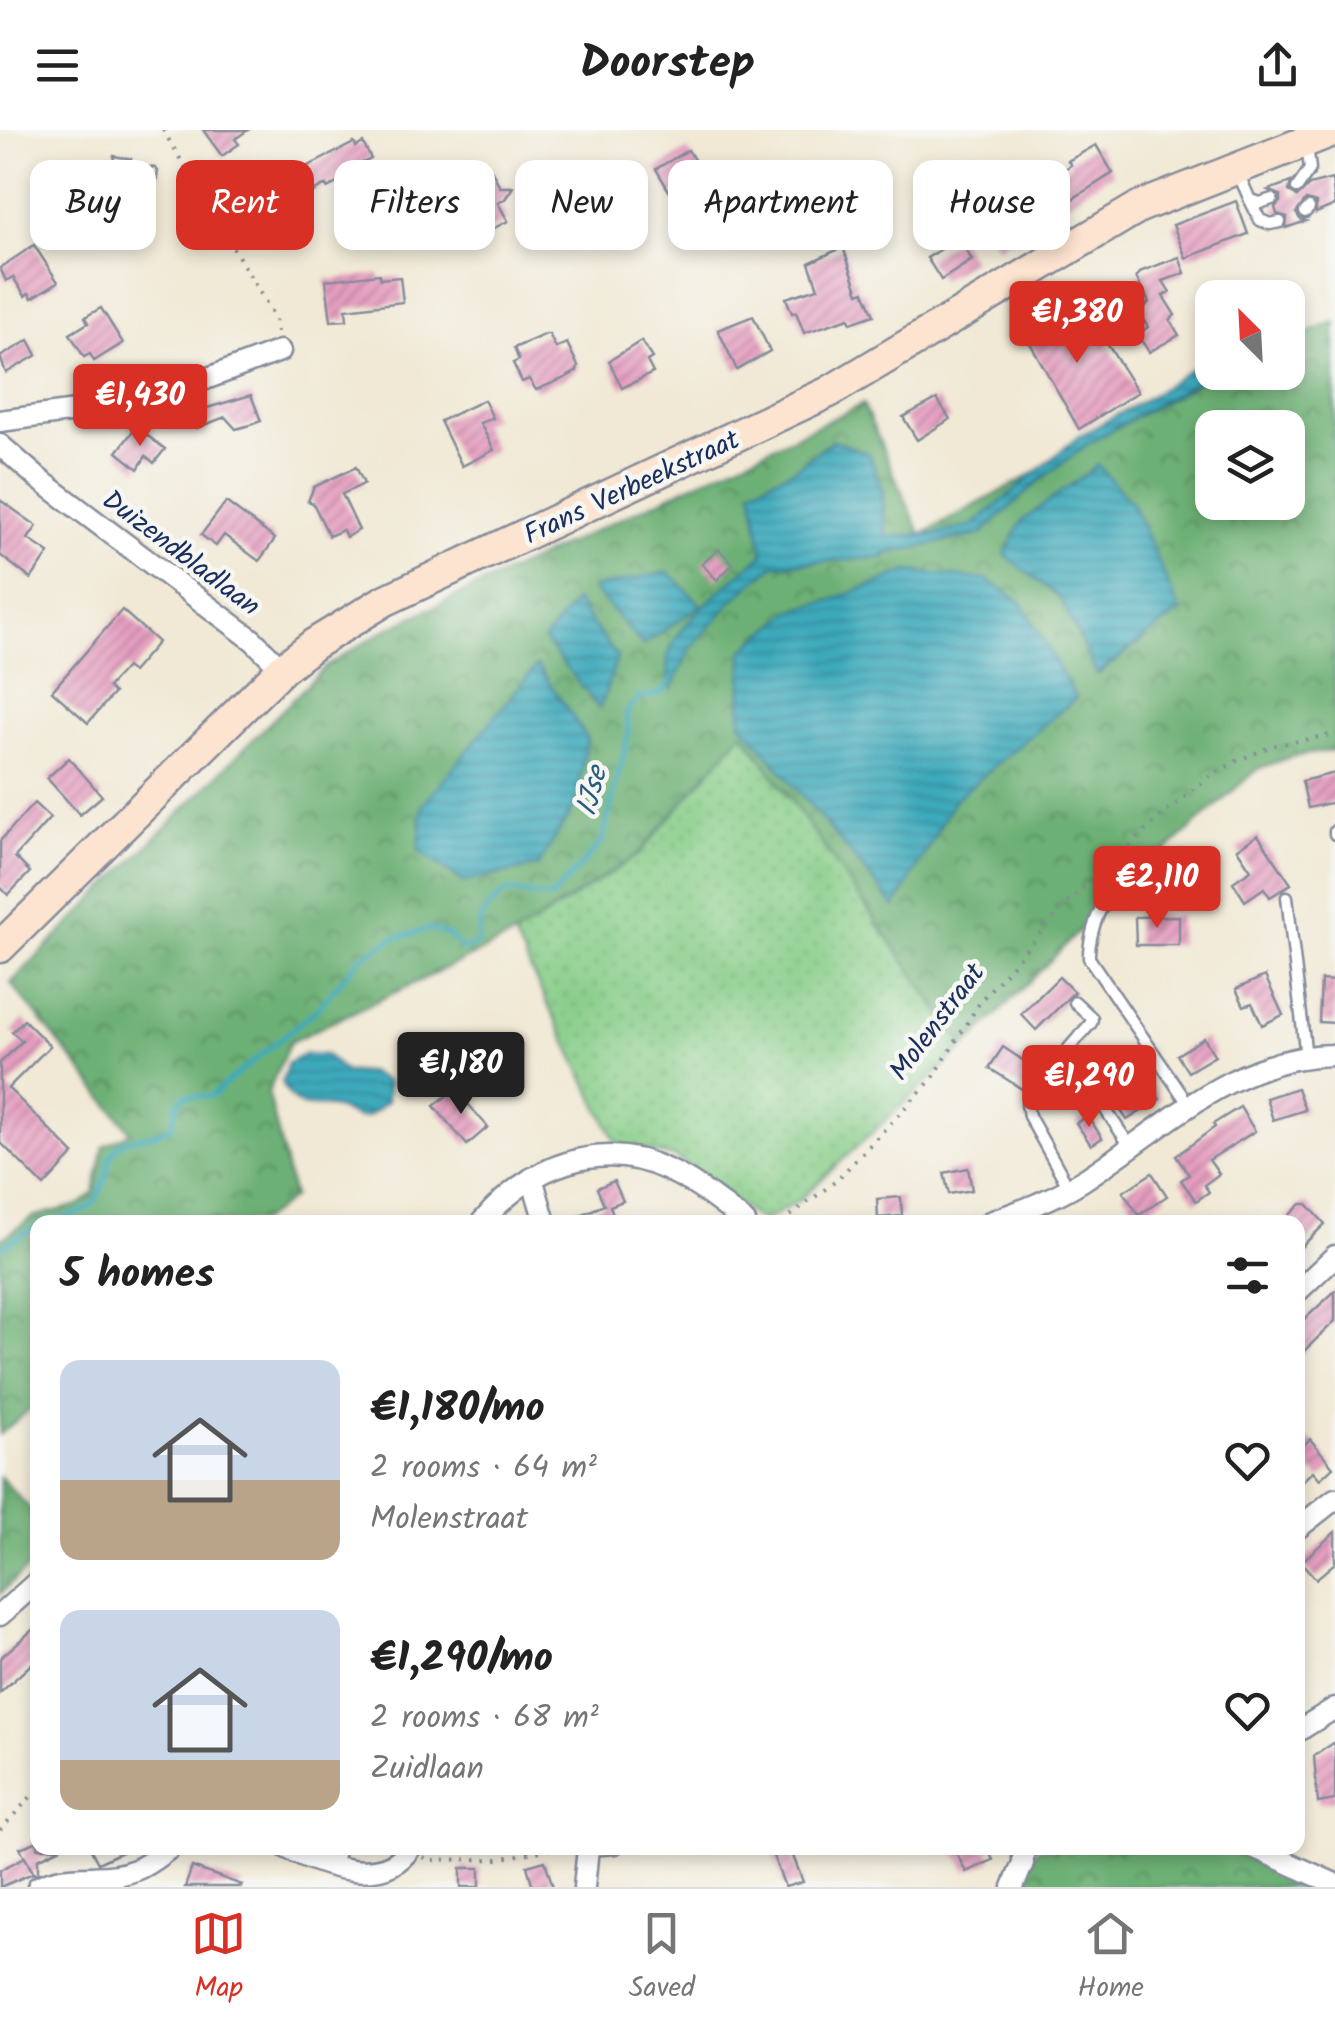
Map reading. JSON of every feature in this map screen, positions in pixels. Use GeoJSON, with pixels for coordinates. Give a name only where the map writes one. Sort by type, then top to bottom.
{"type":"FeatureCollection","features":[{"type":"Feature","properties":{"kind":"main road","name":"Frans Verbeekstraat"},"geometry":{"type":"LineString","coordinates":[[0,947],[282,669],[314,644],[384,601],[829,392],[1096,230],[1171,192],[1321,135]]}},
{"type":"Feature","properties":{"kind":"street"},"geometry":{"type":"LineString","coordinates":[[0,421],[14,422],[108,405],[195,383],[280,351]]}},
{"type":"Feature","properties":{"kind":"street","name":"Duizendbladlaan"},"geometry":{"type":"LineString","coordinates":[[0,445],[39,479],[253,640],[282,669]]}},
{"type":"Feature","properties":{"kind":"street"},"geometry":{"type":"LineString","coordinates":[[1006,1215],[1069,1188],[1228,1081],[1258,1068],[1335,1055]]}},
{"type":"Feature","properties":{"kind":"street"},"geometry":{"type":"LineString","coordinates":[[488,1215],[532,1178],[565,1163],[599,1155],[639,1158],[669,1170],[736,1215]]}},
{"type":"Feature","properties":{"kind":"street"},"geometry":{"type":"LineString","coordinates":[[532,1178],[543,1215]]}},
{"type":"Feature","properties":{"kind":"street"},"geometry":{"type":"LineString","coordinates":[[1305,1284],[1335,1256]]}},
{"type":"Feature","properties":{"kind":"street"},"geometry":{"type":"LineString","coordinates":[[1305,1523],[1335,1499]]}},
{"type":"Feature","properties":{"kind":"street"},"geometry":{"type":"LineString","coordinates":[[0,1615],[30,1588]]}},
{"type":"Feature","properties":{"kind":"street"},"geometry":{"type":"LineString","coordinates":[[1305,1727],[1335,1708]]}},
{"type":"Feature","properties":{"kind":"street"},"geometry":{"type":"LineString","coordinates":[[38,1887],[75,1875],[134,1879],[162,1855]]}},
{"type":"Feature","properties":{"kind":"street"},"geometry":{"type":"LineString","coordinates":[[301,1855],[347,1879],[379,1877],[394,1870],[406,1855]]}},
{"type":"Feature","properties":{"kind":"street"},"geometry":{"type":"LineString","coordinates":[[584,1887],[587,1855]]}},
{"type":"Feature","properties":{"kind":"street"},"geometry":{"type":"LineString","coordinates":[[1013,1887],[1023,1855]]}},
{"type":"Feature","properties":{"kind":"street"},"geometry":{"type":"LineString","coordinates":[[1271,1855],[1335,1884]]}},
{"type":"Feature","properties":{"kind":"lane"},"geometry":{"type":"LineString","coordinates":[[1305,184],[1321,135]]}},
{"type":"Feature","properties":{"kind":"lane"},"geometry":{"type":"LineString","coordinates":[[1236,167],[1260,220],[1280,222]]}},
{"type":"Feature","properties":{"kind":"lane"},"geometry":{"type":"LineString","coordinates":[[1250,200],[1260,204],[1272,199]]}},
{"type":"Feature","properties":{"kind":"lane"},"geometry":{"type":"LineString","coordinates":[[1149,885],[1140,881],[1110,891],[1089,946],[1090,958],[1189,1105]]}},
{"type":"Feature","properties":{"kind":"lane"},"geometry":{"type":"LineString","coordinates":[[1287,897],[1306,1057]]}},
{"type":"Feature","properties":{"kind":"lane"},"geometry":{"type":"LineString","coordinates":[[1076,1002],[1092,1018],[1069,1048],[1070,1057],[1130,1146]]}},
{"type":"Feature","properties":{"kind":"lane"},"geometry":{"type":"LineString","coordinates":[[1049,1072],[1027,1104],[1029,1116],[1069,1188]]}},
{"type":"Feature","properties":{"kind":"path"},"geometry":{"type":"LineString","coordinates":[[163,130],[275,318],[280,351]]}},
{"type":"Feature","properties":{"kind":"path","name":"Molenstraat"},"geometry":{"type":"LineString","coordinates":[[791,1215],[836,1181],[933,1078],[982,1000],[1066,904],[1159,818],[1209,777],[1237,761],[1272,746],[1335,734]]}},
{"type":"Feature","properties":{"kind":"path"},"geometry":{"type":"LineString","coordinates":[[0,1830],[30,1798]]}},
{"type":"Feature","properties":{"kind":"path"},"geometry":{"type":"LineString","coordinates":[[420,1855],[431,1860],[518,1855]]}},
{"type":"Feature","properties":{"kind":"green space"},"geometry":{"type":"Polygon","coordinates":[[[1335,322],[1335,750],[1290,757],[1257,769],[1093,917],[965,1047],[743,732],[638,855],[514,936],[290,1042],[268,1092],[293,1197],[270,1215],[41,1215],[79,1205],[94,1193],[104,1146],[131,1132],[11,983],[325,667],[385,630],[863,404],[921,535],[1195,384],[1195,390],[1305,390],[1305,334],[1335,322]],[[833,440],[795,469],[752,489],[886,547],[882,488],[869,454],[833,440]],[[1060,598],[1098,674],[1180,611],[1060,598]],[[833,600],[793,610],[895,906],[954,800],[1076,697],[833,600]],[[576,803],[463,882],[538,866],[576,803]]]}},
{"type":"Feature","properties":{"kind":"green space"},"geometry":{"type":"Polygon","coordinates":[[[743,731],[965,1047],[798,1201],[774,1215],[753,1215],[675,1157],[617,1144],[514,936],[638,855],[743,731]]]}},
{"type":"Feature","properties":{"kind":"green space"},"geometry":{"type":"Polygon","coordinates":[[[30,1219],[30,1410],[0,1434],[0,1240],[30,1219]]]}},
{"type":"Feature","properties":{"kind":"green space"},"geometry":{"type":"Polygon","coordinates":[[[0,1477],[30,1509],[30,1566],[0,1594],[0,1477]]]}},
{"type":"Feature","properties":{"kind":"green space"},"geometry":{"type":"Polygon","coordinates":[[[1034,1855],[1242,1855],[1316,1887],[1021,1887],[1034,1855]]]}},
{"type":"Feature","properties":{"kind":"water"},"geometry":{"type":"Polygon","coordinates":[[[1195,366],[1195,382],[1089,443],[1039,481],[981,534],[885,557],[774,565],[735,598],[690,649],[672,689],[668,660],[676,639],[711,599],[763,555],[752,489],[795,469],[833,440],[869,454],[882,488],[886,537],[972,526],[1079,436],[1195,366]]]}},
{"type":"Feature","properties":{"kind":"water"},"geometry":{"type":"Polygon","coordinates":[[[1098,465],[1133,505],[1180,611],[1097,674],[1060,598],[1005,555],[1022,521],[1098,465]]]}},
{"type":"Feature","properties":{"kind":"water"},"geometry":{"type":"Polygon","coordinates":[[[909,571],[988,580],[1021,602],[1076,698],[954,800],[895,907],[741,722],[743,650],[793,610],[833,600],[909,571]]]}},
{"type":"Feature","properties":{"kind":"water"},"geometry":{"type":"Polygon","coordinates":[[[669,572],[701,605],[643,645],[592,588],[669,572]]]}},
{"type":"Feature","properties":{"kind":"water"},"geometry":{"type":"Polygon","coordinates":[[[575,601],[617,657],[600,709],[544,640],[575,601]]]}},
{"type":"Feature","properties":{"kind":"water"},"geometry":{"type":"Polygon","coordinates":[[[537,665],[587,738],[576,803],[538,866],[463,882],[419,851],[422,806],[537,665]]]}},
{"type":"Feature","properties":{"kind":"water"},"geometry":{"type":"Polygon","coordinates":[[[306,1054],[326,1055],[345,1072],[368,1072],[388,1082],[387,1101],[362,1117],[336,1108],[298,1104],[282,1082],[288,1063],[306,1054]]]}},
{"type":"Feature","properties":{"kind":"building"},"geometry":{"type":"Polygon","coordinates":[[[203,130],[248,130],[235,139],[239,144],[222,156],[203,130]]]}},
{"type":"Feature","properties":{"kind":"building"},"geometry":{"type":"Polygon","coordinates":[[[354,143],[356,147],[363,143],[371,159],[334,160],[334,184],[314,191],[314,163],[354,143]]]}},
{"type":"Feature","properties":{"kind":"building"},"geometry":{"type":"Polygon","coordinates":[[[1096,145],[1113,173],[1070,200],[1070,160],[1096,145]]]}},
{"type":"Feature","properties":{"kind":"building"},"geometry":{"type":"Polygon","coordinates":[[[688,150],[694,160],[671,160],[688,150]]]}},
{"type":"Feature","properties":{"kind":"building"},"geometry":{"type":"Polygon","coordinates":[[[668,162],[668,189],[656,169],[668,162]]]}},
{"type":"Feature","properties":{"kind":"building"},"geometry":{"type":"Polygon","coordinates":[[[495,177],[500,187],[513,187],[498,203],[508,221],[495,228],[495,177]]]}},
{"type":"Feature","properties":{"kind":"building"},"geometry":{"type":"Polygon","coordinates":[[[1332,179],[1335,205],[1316,213],[1316,203],[1306,200],[1296,213],[1306,221],[1286,228],[1287,217],[1277,214],[1275,207],[1280,195],[1268,190],[1291,182],[1289,191],[1297,197],[1309,185],[1332,179]]]}},
{"type":"Feature","properties":{"kind":"building"},"geometry":{"type":"Polygon","coordinates":[[[1236,201],[1248,234],[1186,258],[1173,225],[1236,201]]]}},
{"type":"Feature","properties":{"kind":"building"},"geometry":{"type":"Polygon","coordinates":[[[30,248],[37,250],[58,282],[32,298],[29,293],[25,296],[13,277],[6,281],[0,268],[30,248]]]}},
{"type":"Feature","properties":{"kind":"building"},"geometry":{"type":"Polygon","coordinates":[[[844,250],[859,293],[864,291],[874,315],[851,323],[849,318],[804,333],[786,298],[818,288],[809,263],[844,250]]]}},
{"type":"Feature","properties":{"kind":"building"},"geometry":{"type":"Polygon","coordinates":[[[940,250],[966,250],[972,260],[941,280],[927,258],[940,250]]]}},
{"type":"Feature","properties":{"kind":"building"},"geometry":{"type":"Polygon","coordinates":[[[1179,257],[1185,273],[1163,281],[1170,292],[1163,296],[1175,315],[1170,320],[1179,335],[1149,352],[1140,338],[1148,327],[1139,314],[1149,302],[1136,277],[1179,257]]]}},
{"type":"Feature","properties":{"kind":"building"},"geometry":{"type":"Polygon","coordinates":[[[379,274],[380,279],[400,277],[403,302],[346,309],[347,320],[331,321],[326,280],[379,274]]]}},
{"type":"Feature","properties":{"kind":"building"},"geometry":{"type":"Polygon","coordinates":[[[1041,298],[1070,345],[1097,328],[1138,392],[1079,429],[1014,315],[1041,298]]]}},
{"type":"Feature","properties":{"kind":"building"},"geometry":{"type":"Polygon","coordinates":[[[101,308],[123,343],[94,361],[90,354],[84,357],[70,334],[88,323],[85,317],[101,308]]]}},
{"type":"Feature","properties":{"kind":"building"},"geometry":{"type":"Polygon","coordinates":[[[753,316],[770,351],[737,370],[718,330],[753,316]]]}},
{"type":"Feature","properties":{"kind":"building"},"geometry":{"type":"Polygon","coordinates":[[[546,334],[556,348],[567,343],[578,366],[565,378],[536,390],[529,379],[522,382],[513,363],[519,360],[514,348],[546,334]]]}},
{"type":"Feature","properties":{"kind":"building"},"geometry":{"type":"Polygon","coordinates":[[[29,340],[37,355],[6,373],[0,357],[29,340]]]}},
{"type":"Feature","properties":{"kind":"building"},"geometry":{"type":"Polygon","coordinates":[[[641,341],[652,358],[647,361],[653,373],[622,388],[609,361],[641,341]]]}},
{"type":"Feature","properties":{"kind":"building"},"geometry":{"type":"Polygon","coordinates":[[[251,395],[261,421],[250,425],[236,429],[225,417],[197,428],[190,413],[251,395]]]}},
{"type":"Feature","properties":{"kind":"building"},"geometry":{"type":"Polygon","coordinates":[[[937,399],[950,419],[917,440],[903,417],[937,399]]]}},
{"type":"Feature","properties":{"kind":"building"},"geometry":{"type":"Polygon","coordinates":[[[484,400],[493,418],[480,423],[494,450],[462,466],[440,421],[484,400]]]}},
{"type":"Feature","properties":{"kind":"building"},"geometry":{"type":"Polygon","coordinates":[[[136,427],[165,449],[154,463],[146,456],[138,469],[117,452],[136,427]]]}},
{"type":"Feature","properties":{"kind":"building"},"geometry":{"type":"Polygon","coordinates":[[[356,467],[364,484],[342,494],[359,530],[346,537],[343,530],[329,536],[313,503],[308,501],[314,487],[356,467]]]}},
{"type":"Feature","properties":{"kind":"building"},"geometry":{"type":"Polygon","coordinates":[[[0,500],[37,526],[28,539],[49,553],[31,579],[0,555],[0,500]]]}},
{"type":"Feature","properties":{"kind":"building"},"geometry":{"type":"Polygon","coordinates":[[[226,502],[275,539],[259,561],[224,535],[216,546],[201,535],[226,502]]]}},
{"type":"Feature","properties":{"kind":"building"},"geometry":{"type":"Polygon","coordinates":[[[719,549],[733,564],[717,580],[702,564],[719,549]]]}},
{"type":"Feature","properties":{"kind":"building"},"geometry":{"type":"Polygon","coordinates":[[[122,610],[158,642],[132,672],[126,667],[108,687],[114,693],[88,723],[52,691],[122,610]]]}},
{"type":"Feature","properties":{"kind":"building"},"geometry":{"type":"Polygon","coordinates":[[[69,758],[102,796],[80,815],[47,778],[69,758]]]}},
{"type":"Feature","properties":{"kind":"building"},"geometry":{"type":"Polygon","coordinates":[[[1335,773],[1335,802],[1308,808],[1302,781],[1335,773]]]}},
{"type":"Feature","properties":{"kind":"building"},"geometry":{"type":"Polygon","coordinates":[[[34,803],[50,818],[15,857],[30,872],[8,895],[0,887],[0,841],[34,803]]]}},
{"type":"Feature","properties":{"kind":"building"},"geometry":{"type":"Polygon","coordinates":[[[1258,835],[1291,884],[1270,897],[1264,888],[1245,901],[1233,882],[1251,870],[1237,849],[1258,835]]]}},
{"type":"Feature","properties":{"kind":"building"},"geometry":{"type":"Polygon","coordinates":[[[1179,916],[1179,945],[1136,945],[1135,917],[1179,916]]]}},
{"type":"Feature","properties":{"kind":"building"},"geometry":{"type":"Polygon","coordinates":[[[1265,976],[1283,1015],[1262,1025],[1252,1003],[1244,1006],[1236,989],[1265,976]]]}},
{"type":"Feature","properties":{"kind":"building"},"geometry":{"type":"Polygon","coordinates":[[[1059,977],[1074,992],[1036,1030],[1021,1014],[1059,977]]]}},
{"type":"Feature","properties":{"kind":"building"},"geometry":{"type":"Polygon","coordinates":[[[1321,980],[1335,981],[1335,1023],[1319,1022],[1321,980]]]}},
{"type":"Feature","properties":{"kind":"building"},"geometry":{"type":"Polygon","coordinates":[[[24,1020],[50,1046],[8,1088],[74,1154],[44,1186],[0,1142],[0,1063],[22,1041],[12,1032],[24,1020]]]}},
{"type":"Feature","properties":{"kind":"building"},"geometry":{"type":"Polygon","coordinates":[[[1204,1038],[1215,1056],[1188,1072],[1177,1055],[1204,1038]]]}},
{"type":"Feature","properties":{"kind":"building"},"geometry":{"type":"Polygon","coordinates":[[[1003,1047],[1039,1071],[1025,1091],[989,1068],[1003,1047]]]}},
{"type":"Feature","properties":{"kind":"building"},"geometry":{"type":"Polygon","coordinates":[[[1142,1071],[1160,1099],[1127,1120],[1109,1092],[1142,1071]]]}},
{"type":"Feature","properties":{"kind":"building"},"geometry":{"type":"Polygon","coordinates":[[[1297,1088],[1305,1110],[1273,1120],[1266,1098],[1297,1088]]]}},
{"type":"Feature","properties":{"kind":"building"},"geometry":{"type":"Polygon","coordinates":[[[455,1089],[488,1127],[467,1145],[434,1106],[455,1089]]]}},
{"type":"Feature","properties":{"kind":"building"},"geometry":{"type":"Polygon","coordinates":[[[1240,1107],[1255,1131],[1209,1160],[1219,1174],[1204,1185],[1209,1192],[1196,1201],[1181,1180],[1189,1175],[1176,1156],[1240,1107]]]}},
{"type":"Feature","properties":{"kind":"building"},"geometry":{"type":"Polygon","coordinates":[[[1088,1116],[1102,1138],[1091,1145],[1076,1123],[1088,1116]]]}},
{"type":"Feature","properties":{"kind":"building"},"geometry":{"type":"Polygon","coordinates":[[[968,1168],[972,1190],[949,1194],[944,1173],[968,1168]]]}},
{"type":"Feature","properties":{"kind":"building"},"geometry":{"type":"Polygon","coordinates":[[[1152,1173],[1167,1196],[1139,1215],[1123,1192],[1152,1173]]]}},
{"type":"Feature","properties":{"kind":"building"},"geometry":{"type":"Polygon","coordinates":[[[614,1181],[623,1201],[610,1206],[613,1215],[580,1215],[604,1205],[597,1188],[614,1181]]]}},
{"type":"Feature","properties":{"kind":"building"},"geometry":{"type":"Polygon","coordinates":[[[901,1197],[902,1215],[878,1215],[877,1199],[901,1197]]]}},
{"type":"Feature","properties":{"kind":"building"},"geometry":{"type":"Polygon","coordinates":[[[1301,1204],[1307,1204],[1325,1224],[1305,1243],[1305,1215],[1289,1215],[1301,1204]]]}},
{"type":"Feature","properties":{"kind":"building"},"geometry":{"type":"Polygon","coordinates":[[[1335,1291],[1335,1321],[1305,1350],[1305,1319],[1335,1291]]]}},
{"type":"Feature","properties":{"kind":"building"},"geometry":{"type":"Polygon","coordinates":[[[1310,1439],[1333,1467],[1320,1479],[1313,1471],[1305,1478],[1305,1444],[1310,1439]]]}},
{"type":"Feature","properties":{"kind":"building"},"geometry":{"type":"Polygon","coordinates":[[[1335,1532],[1335,1563],[1316,1579],[1305,1567],[1305,1558],[1335,1532]]]}},
{"type":"Feature","properties":{"kind":"building"},"geometry":{"type":"Polygon","coordinates":[[[30,1632],[30,1665],[0,1693],[0,1658],[30,1632]]]}},
{"type":"Feature","properties":{"kind":"building"},"geometry":{"type":"Polygon","coordinates":[[[1335,1742],[1335,1800],[1318,1803],[1314,1756],[1335,1742]]]}},
{"type":"Feature","properties":{"kind":"building"},"geometry":{"type":"Polygon","coordinates":[[[30,1844],[30,1855],[46,1855],[38,1859],[38,1872],[34,1874],[20,1848],[30,1844]]]}},
{"type":"Feature","properties":{"kind":"building"},"geometry":{"type":"Polygon","coordinates":[[[94,1855],[115,1855],[98,1863],[94,1855]]]}},
{"type":"Feature","properties":{"kind":"building"},"geometry":{"type":"Polygon","coordinates":[[[773,1855],[793,1855],[803,1882],[785,1887],[773,1855]]]}},
{"type":"Feature","properties":{"kind":"building"},"geometry":{"type":"Polygon","coordinates":[[[958,1855],[990,1855],[993,1860],[966,1872],[958,1855]]]}},
{"type":"Feature","properties":{"kind":"building"},"geometry":{"type":"Polygon","coordinates":[[[25,1857],[33,1873],[0,1887],[0,1870],[25,1857]]]}},
{"type":"Feature","properties":{"kind":"building"},"geometry":{"type":"Polygon","coordinates":[[[545,1861],[553,1887],[533,1887],[527,1866],[545,1861]]]}},
{"type":"Feature","properties":{"kind":"building"},"geometry":{"type":"Polygon","coordinates":[[[192,1867],[242,1885],[185,1887],[192,1867]]]}},
{"type":"Feature","properties":{"kind":"building"},"geometry":{"type":"Polygon","coordinates":[[[461,1868],[480,1868],[480,1887],[461,1887],[461,1868]]]}},
{"type":"Feature","properties":{"kind":"waterway","name":"IJse"},"geometry":{"type":"LineString","coordinates":[[73,1215],[94,1203],[111,1156],[120,1144],[172,1126],[177,1104],[185,1096],[211,1096],[317,1009],[360,958],[394,938],[431,929],[448,935],[464,950],[477,944],[484,913],[507,891],[551,898],[602,842],[629,732],[626,713],[640,697],[660,694],[672,680]]}},
{"type":"Feature","properties":{"kind":"waterway","name":"IJse"},"geometry":{"type":"LineString","coordinates":[[0,1248],[30,1230]]}}]}
